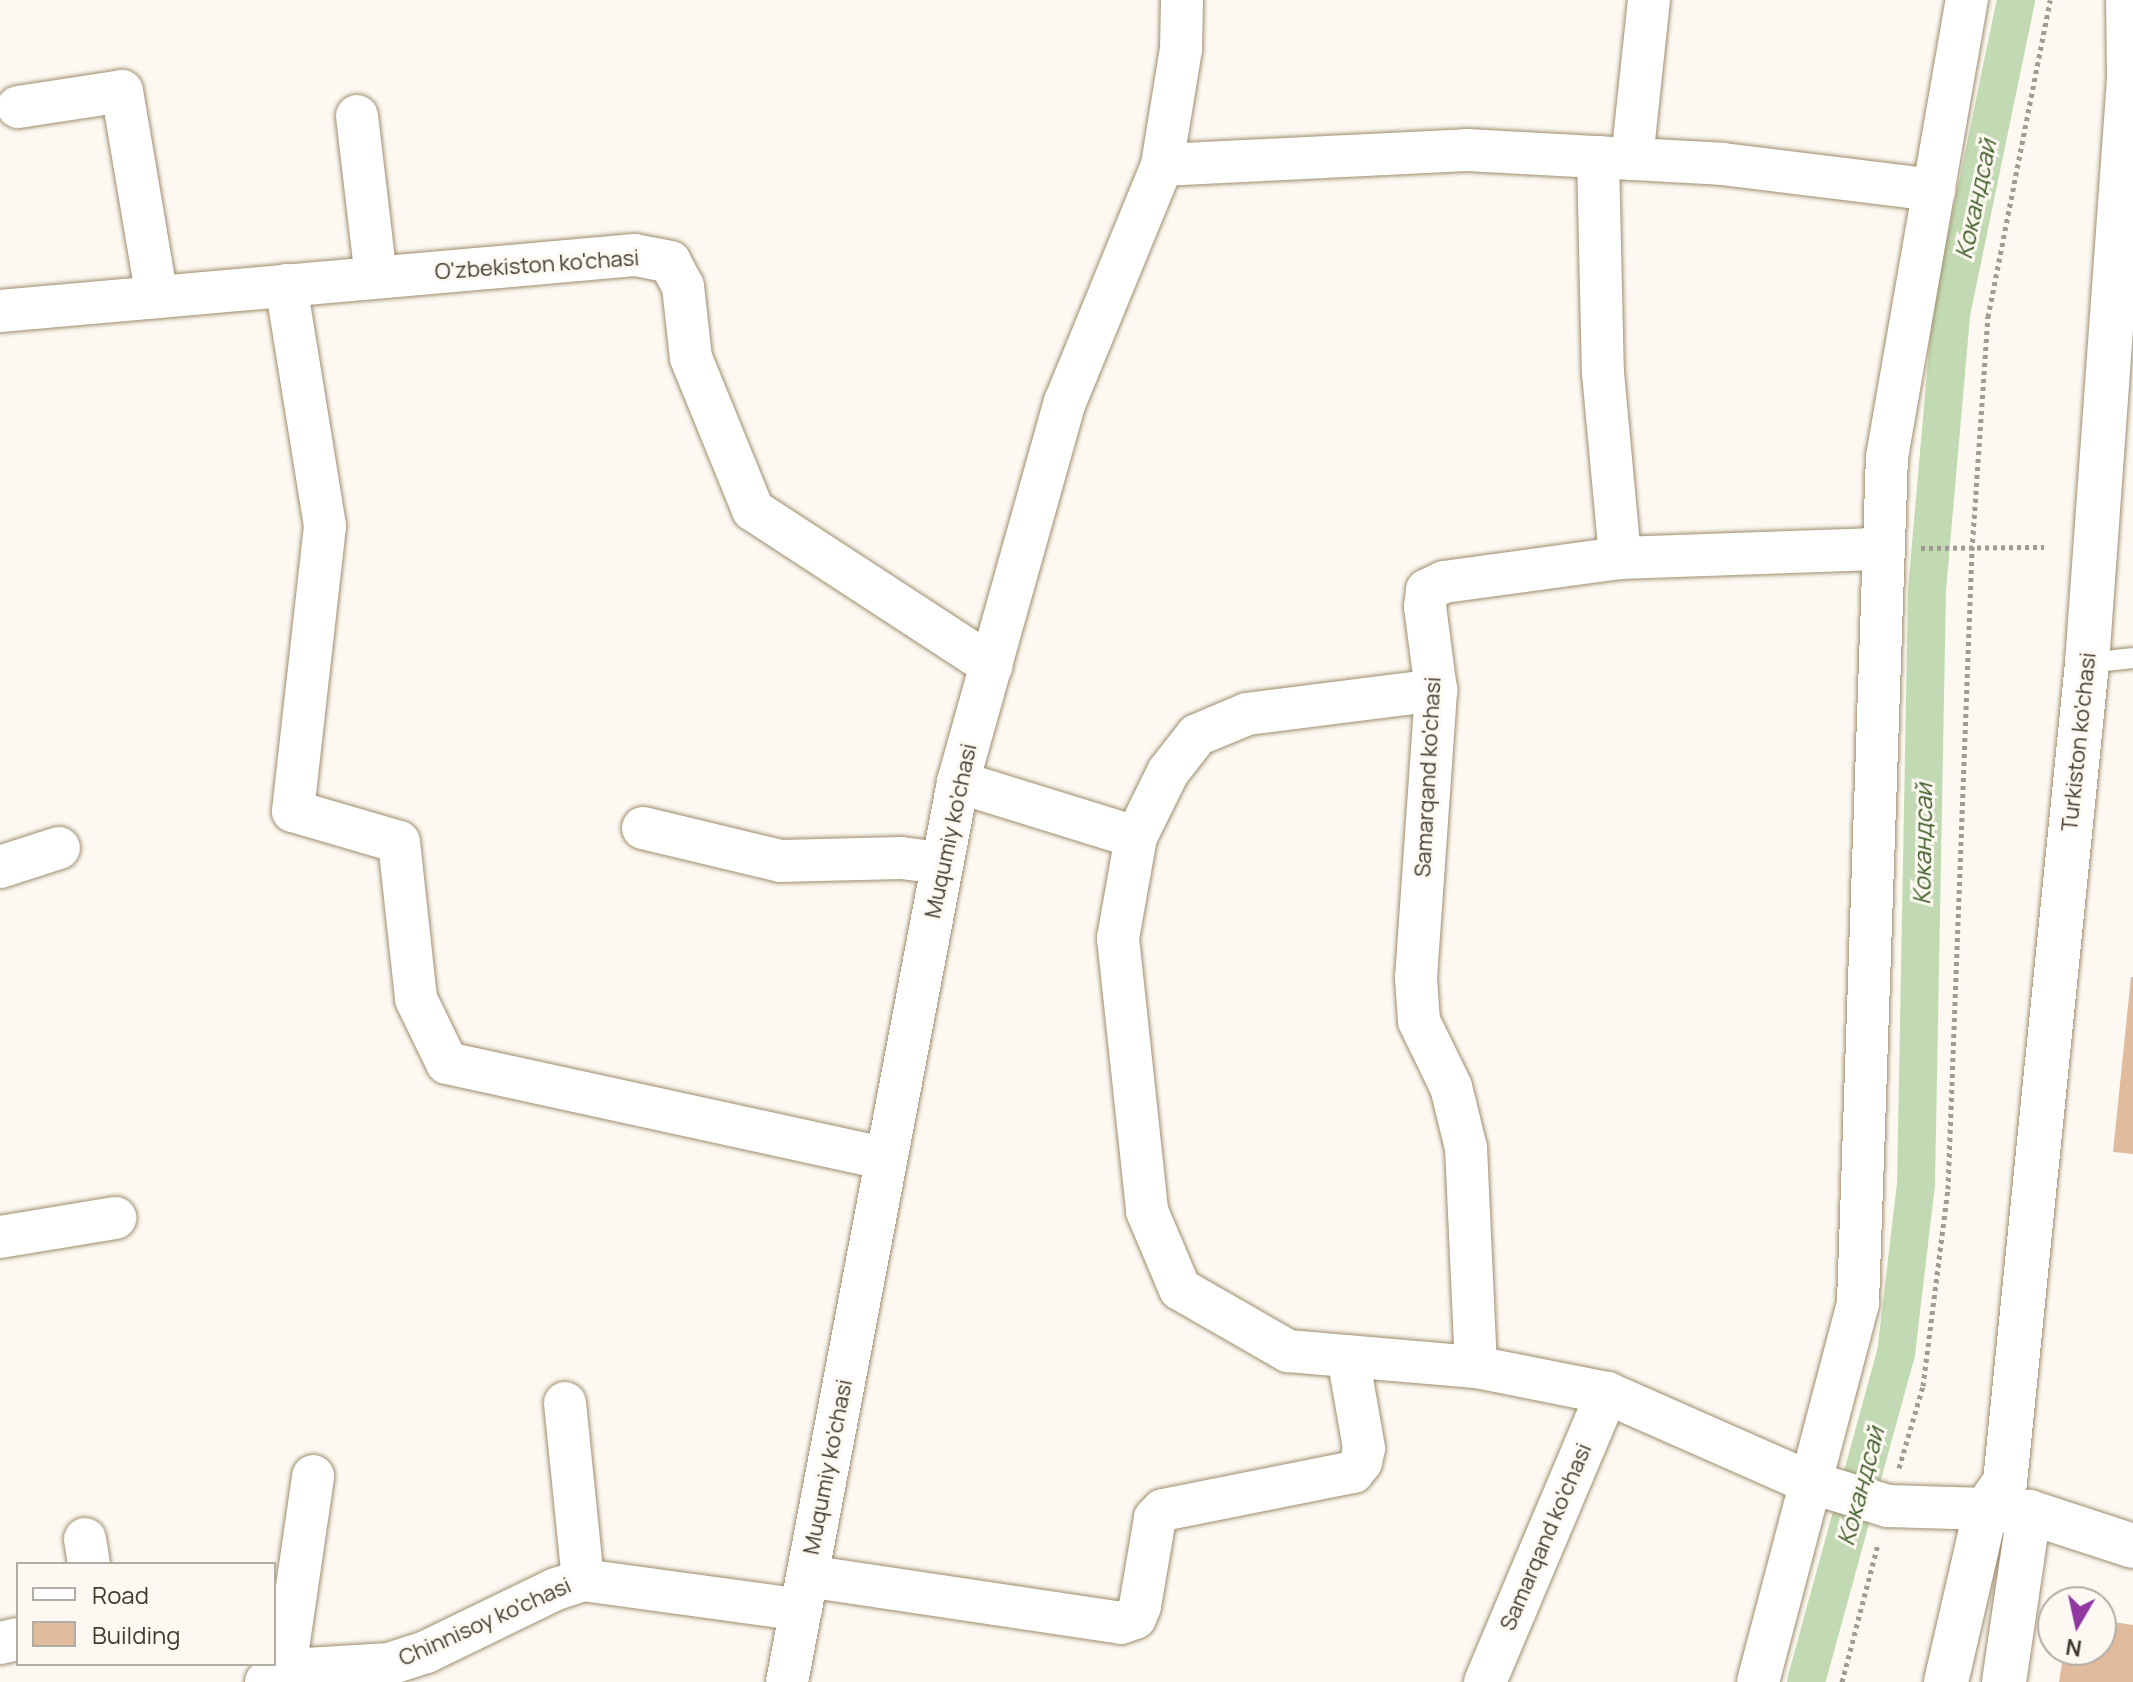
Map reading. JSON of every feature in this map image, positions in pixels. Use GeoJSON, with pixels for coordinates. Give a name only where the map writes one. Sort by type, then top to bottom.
{"type":"FeatureCollection","features":[{"type":"Feature","properties":{"kind":"main road","name":"Turkiston ko'chasi"},"geometry":{"type":"LineString","coordinates":[[2004,1682],[2007,1501],[2087,663],[2131,78],[2128,0]]}},
{"type":"Feature","properties":{"kind":"main road","name":"Turkiston ko'chasi"},"geometry":{"type":"LineString","coordinates":[[1946,1682],[2007,1501]]}},
{"type":"Feature","properties":{"kind":"main road"},"geometry":{"type":"LineString","coordinates":[[2007,1501],[2133,1546]]}},
{"type":"Feature","properties":{"kind":"street","name":"Muqumiy ko'chasi"},"geometry":{"type":"LineString","coordinates":[[787,1682],[958,782],[1065,402],[1162,165],[1181,49],[1182,0]]}},
{"type":"Feature","properties":{"kind":"street"},"geometry":{"type":"LineString","coordinates":[[1620,558],[1603,373],[1615,158],[1649,0]]}},
{"type":"Feature","properties":{"kind":"street"},"geometry":{"type":"LineString","coordinates":[[1758,1682],[1858,1303],[1887,457],[1967,0]]}},
{"type":"Feature","properties":{"kind":"street"},"geometry":{"type":"LineString","coordinates":[[18,107],[122,91],[157,297]]}},
{"type":"Feature","properties":{"kind":"street"},"geometry":{"type":"LineString","coordinates":[[357,116],[376,277]]}},
{"type":"Feature","properties":{"kind":"street"},"geometry":{"type":"LineString","coordinates":[[1162,165],[1467,150],[1722,164],[1934,190]]}},
{"type":"Feature","properties":{"kind":"street","name":"O'zbekiston ko'chasi"},"geometry":{"type":"LineString","coordinates":[[0,311],[635,255],[670,262],[683,286],[691,358],[753,510],[992,666]]}},
{"type":"Feature","properties":{"kind":"street"},"geometry":{"type":"LineString","coordinates":[[286,285],[325,526],[293,811],[399,842],[416,999],[447,1063],[886,1159]]}},
{"type":"Feature","properties":{"kind":"street","name":"Samarqand ko'chasi"},"geometry":{"type":"LineString","coordinates":[[1476,1367],[1466,1148],[1451,1087],[1419,1021],[1416,978],[1436,690],[1425,607],[1427,590],[1444,582],[1620,558],[1884,548]]}},
{"type":"Feature","properties":{"kind":"street"},"geometry":{"type":"LineString","coordinates":[[1436,690],[1247,714],[1197,735],[1168,772],[1136,837],[1118,938],[1147,1211],[1180,1289],[1288,1351],[1476,1367],[1607,1393],[1809,1482],[1888,1506],[2007,1501]]}},
{"type":"Feature","properties":{"kind":"street"},"geometry":{"type":"LineString","coordinates":[[958,782],[1136,837]]}},
{"type":"Feature","properties":{"kind":"street"},"geometry":{"type":"LineString","coordinates":[[643,828],[780,861],[901,858],[942,863]]}},
{"type":"Feature","properties":{"kind":"street"},"geometry":{"type":"LineString","coordinates":[[0,867],[59,848]]}},
{"type":"Feature","properties":{"kind":"street"},"geometry":{"type":"LineString","coordinates":[[0,1237],[115,1218]]}},
{"type":"Feature","properties":{"kind":"street","name":"Chinnisoy ko'chasi"},"geometry":{"type":"LineString","coordinates":[[275,1679],[306,1669],[389,1664],[426,1652],[556,1589],[583,1580],[804,1593],[1121,1623],[1135,1618],[1140,1606],[1155,1518],[1163,1510],[1353,1472],[1361,1462],[1364,1448],[1348,1356]]}},
{"type":"Feature","properties":{"kind":"street","name":"Samarqand ko'chasi"},"geometry":{"type":"LineString","coordinates":[[1485,1682],[1607,1393]]}},
{"type":"Feature","properties":{"kind":"street"},"geometry":{"type":"LineString","coordinates":[[565,1403],[583,1580]]}},
{"type":"Feature","properties":{"kind":"street"},"geometry":{"type":"LineString","coordinates":[[275,1679],[313,1476]]}},
{"type":"Feature","properties":{"kind":"lane"},"geometry":{"type":"LineString","coordinates":[[2087,663],[2133,658]]}},
{"type":"Feature","properties":{"kind":"path"},"geometry":{"type":"LineString","coordinates":[[1842,1682],[1923,1386],[1948,1189],[1972,550],[1988,317],[2050,0]]}},
{"type":"Feature","properties":{"kind":"path"},"geometry":{"type":"LineString","coordinates":[[1884,548],[1972,550],[2044,547]]}},
{"type":"Feature","properties":{"kind":"building"},"geometry":{"type":"Polygon","coordinates":[[[2133,977],[2133,1154],[2113,1152],[2133,977]]]}},
{"type":"Feature","properties":{"kind":"building"},"geometry":{"type":"Polygon","coordinates":[[[2117,1622],[2133,1625],[2133,1682],[2059,1682],[2062,1666],[2117,1666],[2117,1622]]]}},
{"type":"Feature","properties":{"kind":"waterway","name":"Кокандсай"},"geometry":{"type":"LineString","coordinates":[[1806,1682],[1896,1354],[1916,1185],[1927,590],[1951,314],[2016,0]]}}]}
